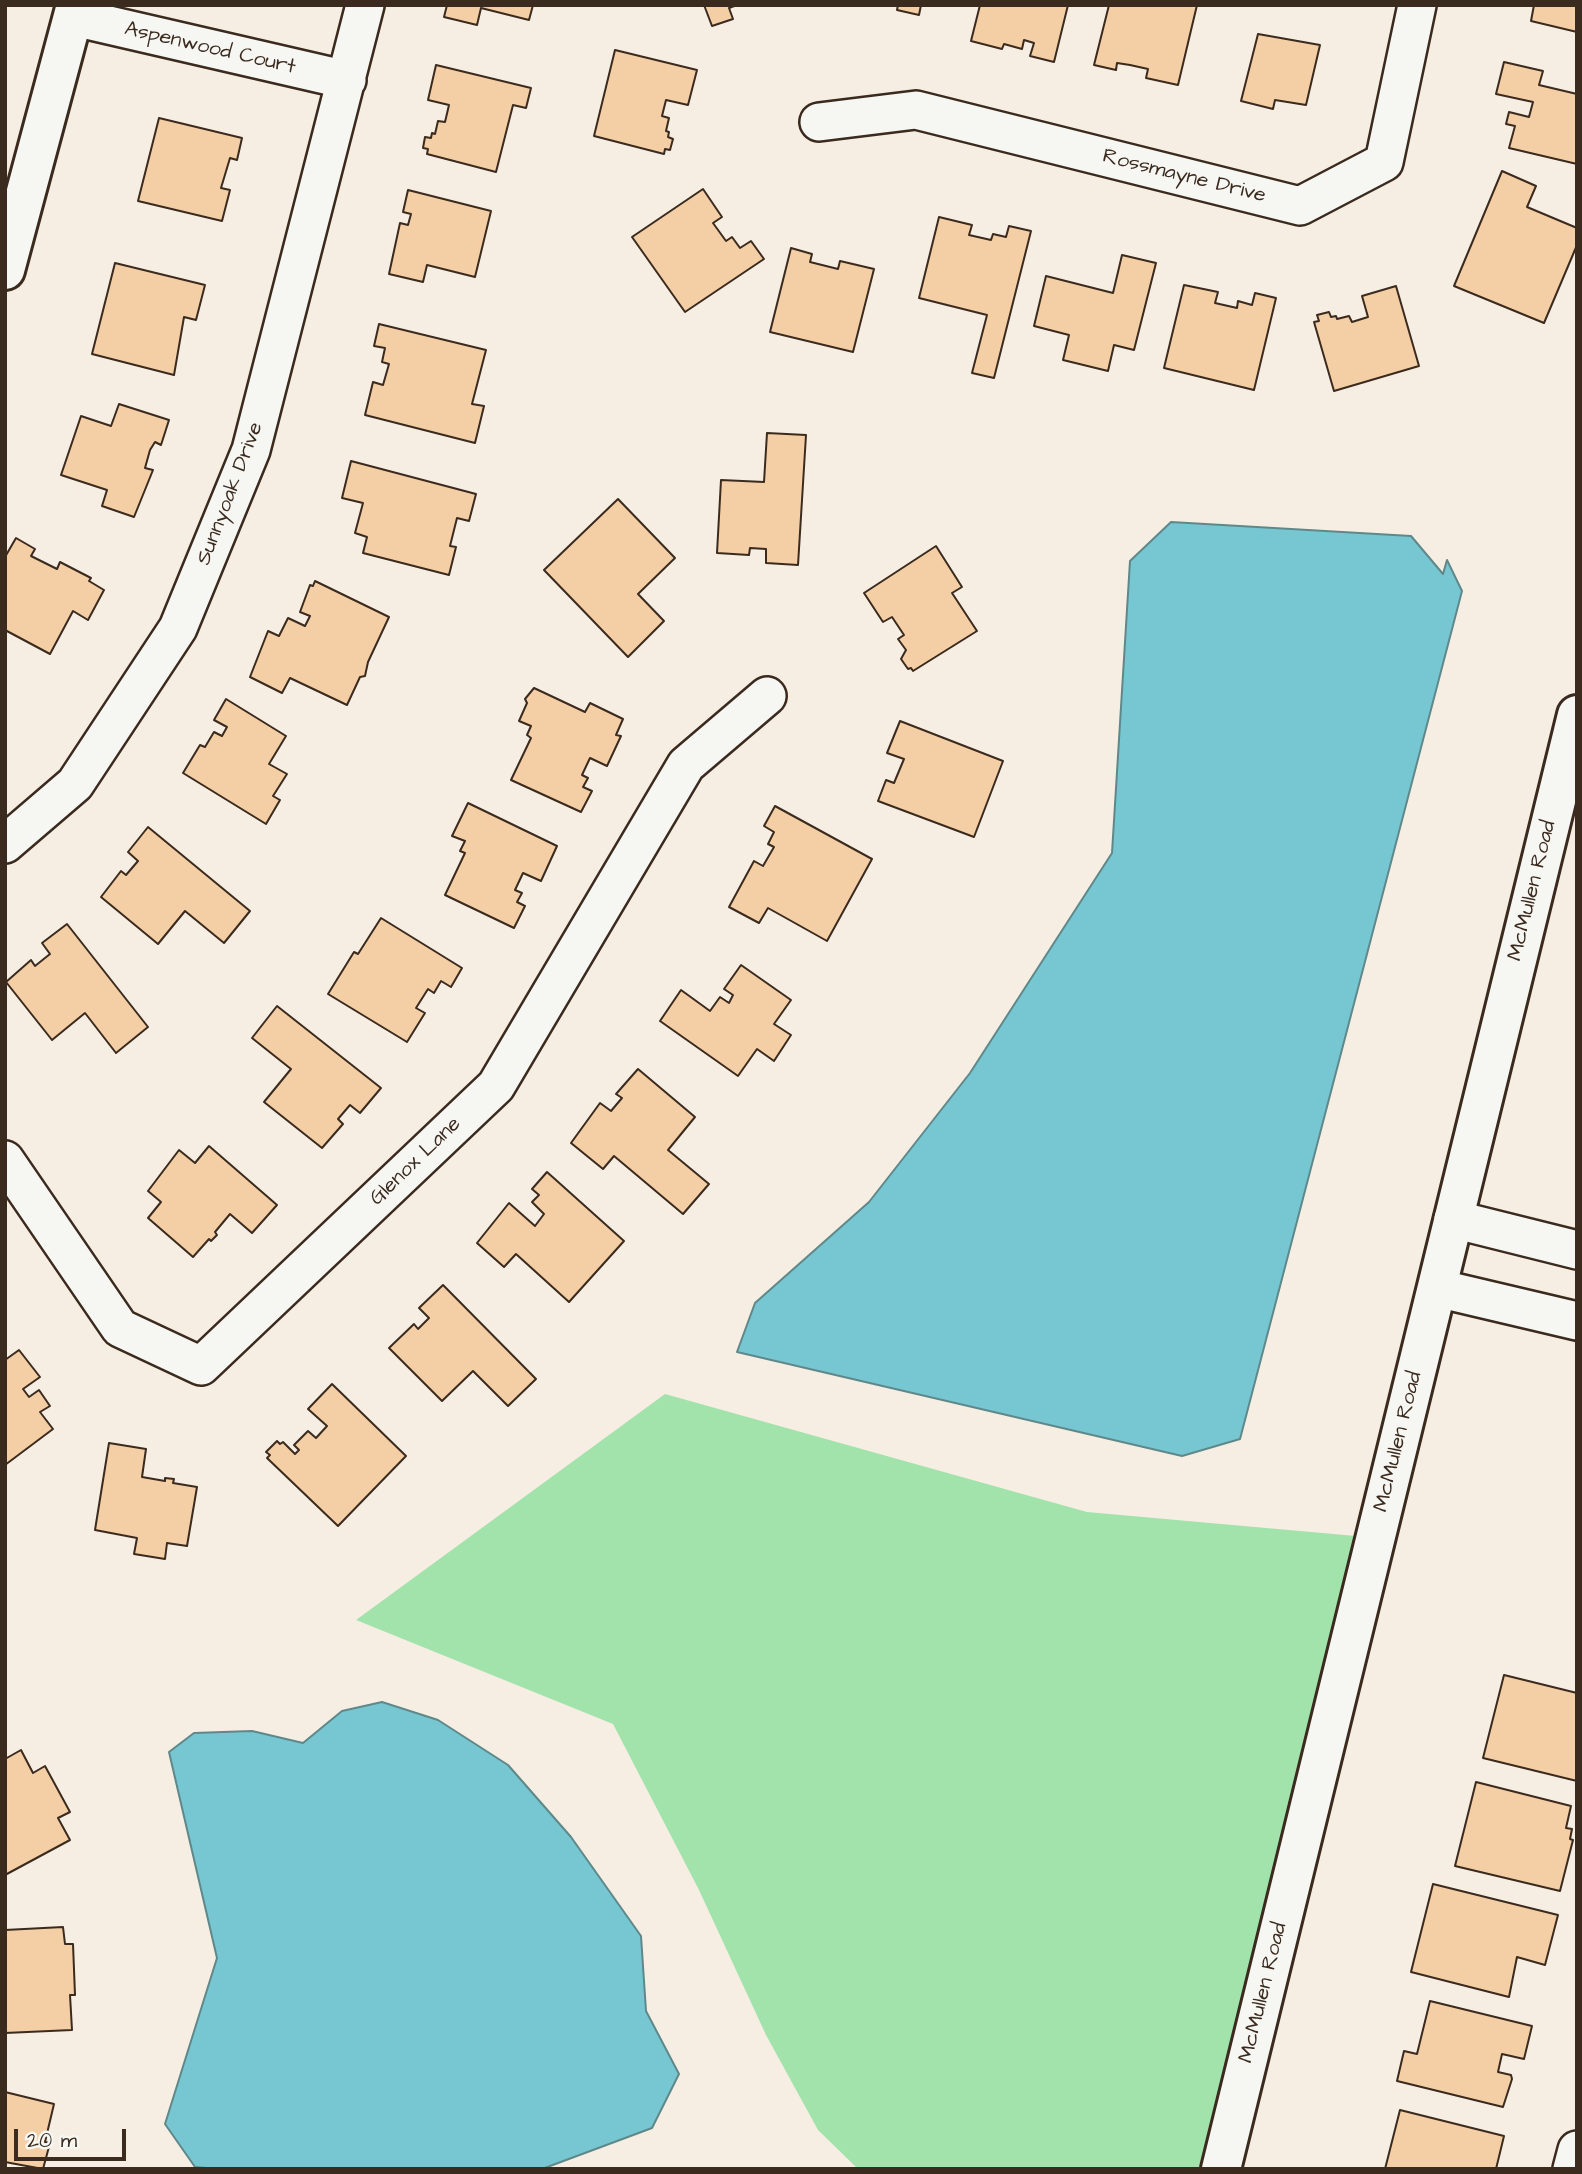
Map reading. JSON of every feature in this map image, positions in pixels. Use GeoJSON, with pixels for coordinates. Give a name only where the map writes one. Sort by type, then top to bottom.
{"type":"FeatureCollection","features":[{"type":"Feature","properties":{"kind":"street","name":"Sunnyoak Drive"},"geometry":{"type":"LineString","coordinates":[[5,844],[75,784],[178,628],[251,450],[365,5]]}},
{"type":"Feature","properties":{"kind":"street","name":"Rossmayne Drive"},"geometry":{"type":"LineString","coordinates":[[819,122],[916,110],[1300,206],[1384,162],[1417,5]]}},
{"type":"Feature","properties":{"kind":"street","name":"Aspenwood Court"},"geometry":{"type":"LineString","coordinates":[[75,11],[347,80]]}},
{"type":"Feature","properties":{"kind":"street"},"geometry":{"type":"LineString","coordinates":[[5,270],[75,11]]}},
{"type":"Feature","properties":{"kind":"street","name":"Glenox Lane"},"geometry":{"type":"LineString","coordinates":[[5,1160],[120,1328],[201,1366],[496,1086],[686,765],[767,696]]}},
{"type":"Feature","properties":{"kind":"street","name":"McMullen Road"},"geometry":{"type":"LineString","coordinates":[[1221,2169],[1577,715]]}},
{"type":"Feature","properties":{"kind":"street"},"geometry":{"type":"LineString","coordinates":[[1452,1219],[1577,1250]]}},
{"type":"Feature","properties":{"kind":"street"},"geometry":{"type":"LineString","coordinates":[[1437,1287],[1577,1321]]}},
{"type":"Feature","properties":{"kind":"street"},"geometry":{"type":"LineString","coordinates":[[1572,2169],[1577,2150]]}},
{"type":"Feature","properties":{"kind":"green space"},"geometry":{"type":"Polygon","coordinates":[[[665,1394],[1087,1512],[1356,1536],[1201,2169],[858,2169],[818,2130],[766,2035],[699,1890],[613,1724],[356,1620],[665,1394]]]}},
{"type":"Feature","properties":{"kind":"water"},"geometry":{"type":"Polygon","coordinates":[[[1171,522],[1411,536],[1443,574],[1447,560],[1462,591],[1240,1439],[1182,1456],[737,1352],[755,1303],[869,1202],[970,1073],[1112,853],[1130,561],[1171,522]]]}},
{"type":"Feature","properties":{"kind":"water"},"geometry":{"type":"Polygon","coordinates":[[[382,1702],[438,1720],[508,1765],[571,1837],[641,1936],[646,2011],[679,2074],[652,2128],[542,2169],[218,2169],[195,2167],[165,2124],[217,1958],[169,1752],[194,1733],[252,1731],[303,1743],[342,1711],[382,1702]]]}},
{"type":"Feature","properties":{"kind":"building"},"geometry":{"type":"Polygon","coordinates":[[[447,5],[533,5],[529,20],[481,8],[477,25],[444,17],[447,5]]]}},
{"type":"Feature","properties":{"kind":"building"},"geometry":{"type":"Polygon","coordinates":[[[704,5],[737,5],[729,8],[733,19],[712,26],[704,5]]]}},
{"type":"Feature","properties":{"kind":"building"},"geometry":{"type":"Polygon","coordinates":[[[898,5],[921,5],[919,15],[897,10],[898,5]]]}},
{"type":"Feature","properties":{"kind":"building"},"geometry":{"type":"Polygon","coordinates":[[[980,5],[1068,5],[1054,62],[1030,56],[1034,43],[1024,40],[1022,49],[1004,44],[1002,49],[971,41],[980,5]]]}},
{"type":"Feature","properties":{"kind":"building"},"geometry":{"type":"Polygon","coordinates":[[[1109,5],[1197,5],[1178,85],[1146,78],[1148,69],[1117,63],[1116,70],[1094,65],[1109,5]]]}},
{"type":"Feature","properties":{"kind":"building"},"geometry":{"type":"Polygon","coordinates":[[[1534,5],[1577,5],[1577,32],[1531,21],[1534,5]]]}},
{"type":"Feature","properties":{"kind":"building"},"geometry":{"type":"Polygon","coordinates":[[[1258,34],[1320,45],[1306,105],[1275,100],[1273,109],[1241,101],[1258,34]]]}},
{"type":"Feature","properties":{"kind":"building"},"geometry":{"type":"Polygon","coordinates":[[[615,50],[697,70],[688,105],[666,100],[662,116],[669,118],[666,131],[669,132],[668,137],[673,139],[670,150],[665,149],[664,154],[594,136],[615,50]]]}},
{"type":"Feature","properties":{"kind":"building"},"geometry":{"type":"Polygon","coordinates":[[[1504,62],[1543,71],[1539,85],[1577,94],[1577,164],[1509,148],[1515,126],[1506,124],[1509,112],[1529,117],[1533,102],[1496,94],[1504,62]]]}},
{"type":"Feature","properties":{"kind":"building"},"geometry":{"type":"Polygon","coordinates":[[[436,65],[531,88],[526,108],[513,105],[496,172],[427,154],[428,149],[423,148],[425,137],[431,138],[432,133],[435,134],[438,121],[445,122],[449,105],[428,100],[436,65]]]}},
{"type":"Feature","properties":{"kind":"building"},"geometry":{"type":"Polygon","coordinates":[[[159,118],[242,138],[237,160],[230,158],[221,188],[230,190],[222,221],[138,201],[159,118]]]}},
{"type":"Feature","properties":{"kind":"building"},"geometry":{"type":"Polygon","coordinates":[[[1502,171],[1536,186],[1527,207],[1577,228],[1577,245],[1544,323],[1454,286],[1502,171]]]}},
{"type":"Feature","properties":{"kind":"building"},"geometry":{"type":"Polygon","coordinates":[[[703,189],[722,217],[713,223],[726,241],[732,237],[740,248],[751,241],[764,259],[685,312],[632,237],[703,189]]]}},
{"type":"Feature","properties":{"kind":"building"},"geometry":{"type":"Polygon","coordinates":[[[408,190],[491,211],[475,277],[427,265],[423,282],[389,274],[400,223],[408,225],[411,214],[403,212],[408,190]]]}},
{"type":"Feature","properties":{"kind":"building"},"geometry":{"type":"Polygon","coordinates":[[[939,217],[972,225],[969,235],[991,240],[993,234],[1006,237],[1009,226],[1031,231],[994,378],[972,373],[987,315],[919,298],[939,217]]]}},
{"type":"Feature","properties":{"kind":"building"},"geometry":{"type":"Polygon","coordinates":[[[791,248],[812,254],[810,262],[838,269],[840,261],[874,269],[853,352],[770,332],[791,248]]]}},
{"type":"Feature","properties":{"kind":"building"},"geometry":{"type":"Polygon","coordinates":[[[1122,255],[1156,263],[1134,350],[1114,345],[1108,371],[1063,360],[1069,335],[1034,326],[1046,276],[1113,293],[1122,255]]]}},
{"type":"Feature","properties":{"kind":"building"},"geometry":{"type":"Polygon","coordinates":[[[115,263],[205,285],[196,320],[184,317],[174,375],[92,354],[115,263]]]}},
{"type":"Feature","properties":{"kind":"building"},"geometry":{"type":"Polygon","coordinates":[[[1184,285],[1218,292],[1215,303],[1237,308],[1238,301],[1252,305],[1255,293],[1276,298],[1254,390],[1164,368],[1184,285]]]}},
{"type":"Feature","properties":{"kind":"building"},"geometry":{"type":"Polygon","coordinates":[[[1396,286],[1419,366],[1334,391],[1314,322],[1319,321],[1317,315],[1329,312],[1331,317],[1336,316],[1337,319],[1349,316],[1352,322],[1368,317],[1362,296],[1396,286]]]}},
{"type":"Feature","properties":{"kind":"building"},"geometry":{"type":"Polygon","coordinates":[[[379,324],[486,350],[472,404],[484,406],[475,443],[365,415],[373,382],[383,385],[389,364],[382,362],[385,348],[374,346],[379,324]]]}},
{"type":"Feature","properties":{"kind":"building"},"geometry":{"type":"Polygon","coordinates":[[[119,404],[169,420],[161,445],[155,442],[150,450],[145,468],[153,470],[134,517],[102,506],[107,490],[61,475],[81,416],[111,426],[119,404]]]}},
{"type":"Feature","properties":{"kind":"building"},"geometry":{"type":"Polygon","coordinates":[[[767,433],[806,435],[798,565],[766,563],[766,549],[750,548],[749,555],[717,553],[721,480],[764,482],[767,433]]]}},
{"type":"Feature","properties":{"kind":"building"},"geometry":{"type":"Polygon","coordinates":[[[351,461],[476,494],[469,521],[457,518],[450,546],[456,547],[449,575],[363,553],[367,537],[355,533],[363,503],[342,498],[351,461]]]}},
{"type":"Feature","properties":{"kind":"building"},"geometry":{"type":"Polygon","coordinates":[[[618,499],[675,558],[638,594],[664,621],[628,657],[544,570],[618,499]]]}},
{"type":"Feature","properties":{"kind":"building"},"geometry":{"type":"Polygon","coordinates":[[[16,538],[35,549],[31,556],[57,569],[60,562],[91,578],[89,581],[104,590],[88,620],[73,611],[50,654],[5,630],[5,557],[16,538]]]}},
{"type":"Feature","properties":{"kind":"building"},"geometry":{"type":"Polygon","coordinates":[[[936,546],[962,587],[952,593],[977,631],[913,671],[908,669],[901,659],[906,650],[898,639],[904,635],[892,617],[883,622],[864,593],[936,546]]]}},
{"type":"Feature","properties":{"kind":"building"},"geometry":{"type":"Polygon","coordinates":[[[315,581],[389,617],[368,662],[365,676],[360,677],[347,705],[290,678],[282,693],[250,677],[268,631],[279,636],[288,618],[305,626],[310,616],[300,612],[310,585],[313,586],[315,581]]]}},
{"type":"Feature","properties":{"kind":"building"},"geometry":{"type":"Polygon","coordinates":[[[534,688],[585,712],[590,703],[623,719],[616,735],[621,736],[607,766],[590,758],[582,775],[588,778],[583,787],[592,791],[581,812],[511,780],[531,738],[527,735],[531,726],[519,721],[527,703],[525,699],[534,688]]]}},
{"type":"Feature","properties":{"kind":"building"},"geometry":{"type":"Polygon","coordinates":[[[226,699],[286,736],[269,764],[287,774],[273,796],[280,800],[266,824],[183,773],[200,745],[205,747],[214,732],[222,736],[227,727],[214,720],[226,699]]]}},
{"type":"Feature","properties":{"kind":"building"},"geometry":{"type":"Polygon","coordinates":[[[900,721],[1003,761],[974,837],[878,801],[886,780],[894,783],[904,759],[887,753],[900,721]]]}},
{"type":"Feature","properties":{"kind":"building"},"geometry":{"type":"Polygon","coordinates":[[[468,803],[557,846],[541,881],[523,873],[515,890],[522,893],[517,902],[525,906],[514,928],[445,895],[465,853],[460,851],[465,841],[452,836],[468,803]]]}},
{"type":"Feature","properties":{"kind":"building"},"geometry":{"type":"Polygon","coordinates":[[[775,806],[872,859],[827,941],[768,908],[759,923],[729,907],[754,861],[763,866],[774,847],[768,844],[774,832],[764,826],[775,806]]]}},
{"type":"Feature","properties":{"kind":"building"},"geometry":{"type":"Polygon","coordinates":[[[148,827],[250,911],[224,943],[185,911],[158,944],[101,897],[121,871],[126,875],[138,861],[128,852],[148,827]]]}},
{"type":"Feature","properties":{"kind":"building"},"geometry":{"type":"Polygon","coordinates":[[[381,918],[462,968],[451,987],[441,981],[434,993],[428,989],[416,1008],[425,1013],[407,1042],[328,994],[354,952],[358,954],[381,918]]]}},
{"type":"Feature","properties":{"kind":"building"},"geometry":{"type":"Polygon","coordinates":[[[67,924],[148,1027],[116,1053],[85,1013],[52,1040],[6,982],[31,960],[35,966],[50,954],[42,943],[67,924]]]}},
{"type":"Feature","properties":{"kind":"building"},"geometry":{"type":"Polygon","coordinates":[[[741,965],[791,1000],[774,1024],[791,1035],[774,1061],[757,1049],[738,1076],[660,1021],[681,990],[710,1011],[720,997],[729,1003],[733,995],[724,989],[741,965]]]}},
{"type":"Feature","properties":{"kind":"building"},"geometry":{"type":"Polygon","coordinates":[[[277,1006],[381,1088],[360,1113],[350,1105],[338,1119],[343,1124],[322,1148],[264,1102],[291,1069],[252,1038],[277,1006]]]}},
{"type":"Feature","properties":{"kind":"building"},"geometry":{"type":"Polygon","coordinates":[[[638,1069],[695,1117],[668,1150],[709,1184],[683,1214],[614,1156],[603,1169],[571,1143],[600,1103],[611,1111],[622,1098],[616,1094],[638,1069]]]}},
{"type":"Feature","properties":{"kind":"building"},"geometry":{"type":"Polygon","coordinates":[[[209,1146],[277,1205],[252,1233],[230,1214],[215,1232],[217,1235],[211,1241],[209,1239],[193,1257],[148,1218],[161,1202],[148,1191],[179,1150],[195,1163],[209,1146]]]}},
{"type":"Feature","properties":{"kind":"building"},"geometry":{"type":"Polygon","coordinates":[[[547,1172],[624,1241],[569,1302],[516,1254],[504,1267],[477,1243],[509,1203],[535,1226],[544,1214],[532,1202],[539,1195],[532,1189],[547,1172]]]}},
{"type":"Feature","properties":{"kind":"building"},"geometry":{"type":"Polygon","coordinates":[[[443,1285],[536,1379],[508,1406],[473,1371],[442,1401],[389,1348],[414,1324],[418,1329],[429,1318],[419,1308],[443,1285]]]}},
{"type":"Feature","properties":{"kind":"building"},"geometry":{"type":"Polygon","coordinates":[[[19,1350],[40,1377],[23,1389],[29,1397],[39,1390],[50,1406],[40,1412],[53,1429],[5,1465],[5,1360],[19,1350]]]}},
{"type":"Feature","properties":{"kind":"building"},"geometry":{"type":"Polygon","coordinates":[[[332,1384],[406,1456],[338,1526],[267,1458],[270,1455],[266,1452],[277,1441],[280,1444],[283,1442],[295,1454],[299,1450],[294,1445],[308,1431],[316,1438],[327,1426],[308,1409],[332,1384]]]}},
{"type":"Feature","properties":{"kind":"building"},"geometry":{"type":"Polygon","coordinates":[[[109,1443],[146,1449],[142,1477],[165,1481],[165,1478],[174,1479],[173,1483],[197,1487],[187,1546],[167,1543],[165,1559],[134,1554],[137,1538],[95,1530],[109,1443]]]}},
{"type":"Feature","properties":{"kind":"building"},"geometry":{"type":"Polygon","coordinates":[[[1504,1675],[1577,1693],[1577,1781],[1483,1758],[1504,1675]]]}},
{"type":"Feature","properties":{"kind":"building"},"geometry":{"type":"Polygon","coordinates":[[[21,1750],[33,1773],[45,1766],[70,1812],[58,1818],[70,1840],[5,1875],[5,1759],[21,1750]]]}},
{"type":"Feature","properties":{"kind":"building"},"geometry":{"type":"Polygon","coordinates":[[[1476,1782],[1571,1806],[1566,1828],[1572,1829],[1570,1839],[1573,1840],[1560,1891],[1455,1866],[1476,1782]]]}},
{"type":"Feature","properties":{"kind":"building"},"geometry":{"type":"Polygon","coordinates":[[[1433,1884],[1558,1915],[1545,1965],[1517,1957],[1509,1997],[1411,1972],[1433,1884]]]}},
{"type":"Feature","properties":{"kind":"building"},"geometry":{"type":"Polygon","coordinates":[[[63,1927],[65,1944],[73,1944],[75,1995],[70,1995],[72,2030],[5,2033],[5,1930],[63,1927]]]}},
{"type":"Feature","properties":{"kind":"building"},"geometry":{"type":"Polygon","coordinates":[[[1430,2001],[1532,2026],[1524,2059],[1502,2054],[1498,2072],[1511,2075],[1512,2079],[1503,2107],[1397,2081],[1404,2051],[1417,2054],[1430,2001]]]}},
{"type":"Feature","properties":{"kind":"building"},"geometry":{"type":"Polygon","coordinates":[[[5,2092],[54,2104],[45,2142],[50,2143],[43,2169],[5,2162],[5,2092]]]}},
{"type":"Feature","properties":{"kind":"building"},"geometry":{"type":"Polygon","coordinates":[[[1400,2110],[1504,2136],[1496,2169],[1385,2169],[1400,2110]]]}}]}
